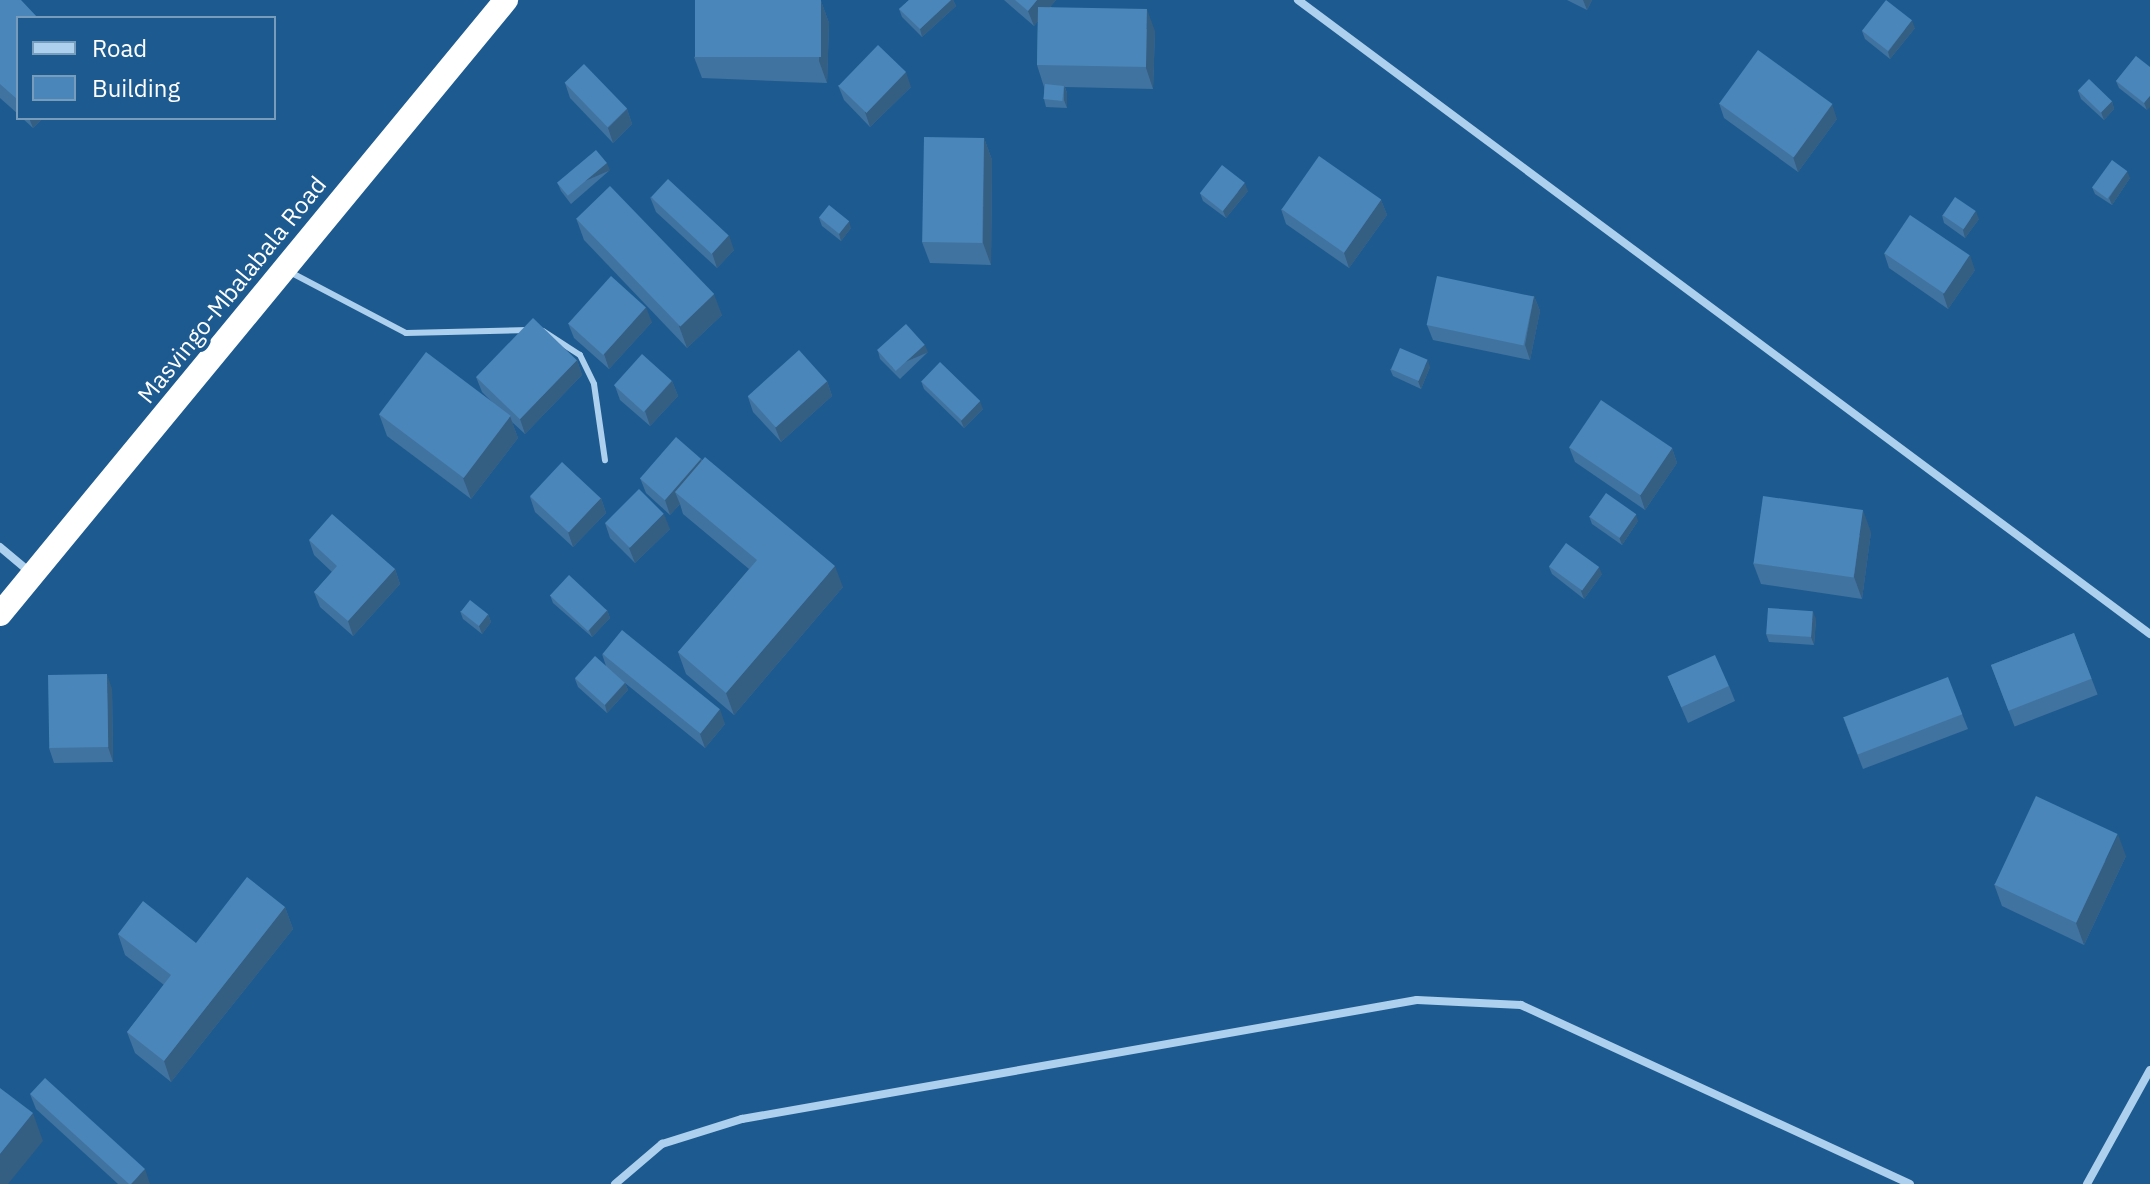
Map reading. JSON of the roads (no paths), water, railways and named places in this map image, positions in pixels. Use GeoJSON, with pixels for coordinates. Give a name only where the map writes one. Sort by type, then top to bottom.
{"type":"FeatureCollection","features":[{"type":"Feature","properties":{"kind":"highway","name":"Masvingo-Mbalabala Road"},"geometry":{"type":"LineString","coordinates":[[0,614],[506,0]]}},
{"type":"Feature","properties":{"kind":"street"},"geometry":{"type":"LineString","coordinates":[[1298,0],[2150,634]]}},
{"type":"Feature","properties":{"kind":"street"},"geometry":{"type":"LineString","coordinates":[[0,547],[33,575]]}},
{"type":"Feature","properties":{"kind":"street"},"geometry":{"type":"LineString","coordinates":[[615,1184],[662,1144],[742,1119],[1417,1000],[1521,1005],[1910,1184]]}},
{"type":"Feature","properties":{"kind":"street"},"geometry":{"type":"LineString","coordinates":[[2087,1184],[2150,1070]]}},
{"type":"Feature","properties":{"kind":"lane"},"geometry":{"type":"LineString","coordinates":[[284,270],[406,333],[535,329],[556,335],[580,355],[594,384],[605,460]]}}]}
